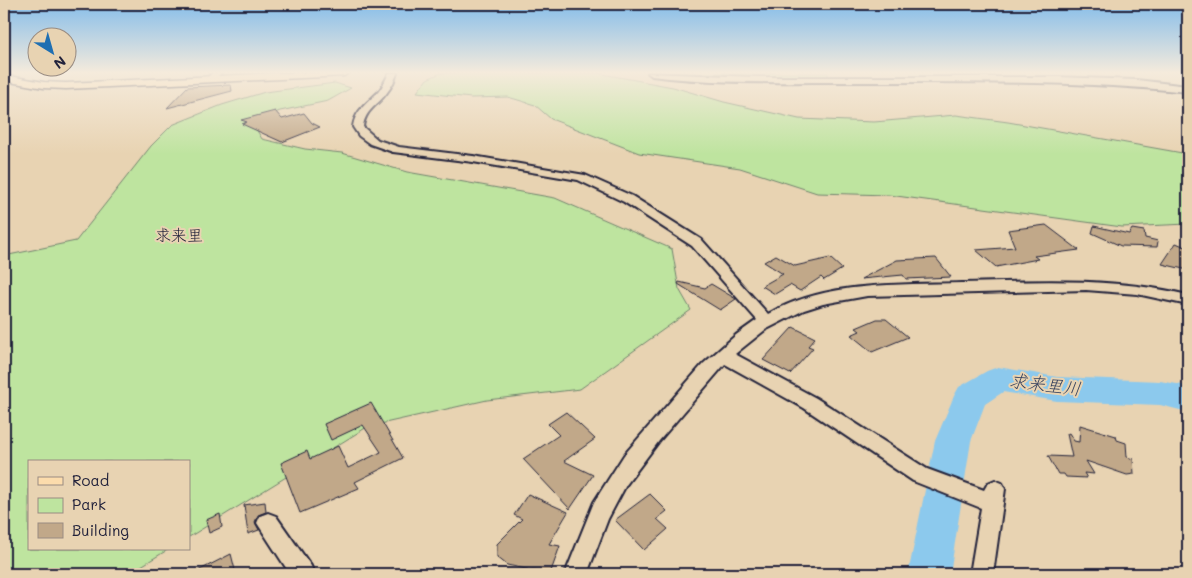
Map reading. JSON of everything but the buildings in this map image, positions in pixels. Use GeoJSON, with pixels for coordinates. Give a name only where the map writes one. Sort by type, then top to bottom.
{"type":"FeatureCollection","features":[{"type":"Feature","properties":{"kind":"street"},"geometry":{"type":"LineString","coordinates":[[375,100],[358,119],[358,127],[369,138],[397,150],[473,159],[581,177],[628,199],[697,243],[765,320]]}},
{"type":"Feature","properties":{"kind":"street"},"geometry":{"type":"LineString","coordinates":[[576,574],[592,531],[613,488],[635,456],[705,372],[765,320],[800,306],[860,292],[1082,284],[1140,290],[1188,300]]}},
{"type":"Feature","properties":{"kind":"street"},"geometry":{"type":"LineString","coordinates":[[724,355],[810,403],[920,475],[994,496],[982,574]]}},
{"type":"Feature","properties":{"kind":"street"},"geometry":{"type":"LineString","coordinates":[[268,523],[303,574]]}},
{"type":"Feature","properties":{"kind":"green space"},"geometry":{"type":"Polygon","coordinates":[[[239,100],[330,100],[280,111],[252,122],[262,139],[305,149],[342,153],[407,172],[555,198],[672,249],[679,289],[691,310],[580,389],[487,400],[367,427],[190,536],[190,460],[28,460],[28,550],[167,550],[128,574],[4,574],[4,256],[76,241],[151,146],[172,125],[239,100]]]}},
{"type":"Feature","properties":{"kind":"green space"},"geometry":{"type":"Polygon","coordinates":[[[518,100],[717,100],[799,119],[874,122],[956,115],[1008,122],[1188,154],[1188,224],[1122,227],[889,195],[817,193],[740,168],[639,153],[551,119],[535,105],[518,100]]]}},
{"type":"Feature","properties":{"kind":"waterway","name":"求来里川"},"geometry":{"type":"LineString","coordinates":[[929,574],[953,441],[971,396],[998,379],[1057,389],[1160,393],[1188,399]]}},
{"type":"Feature","properties":{"kind":"district","name":"求来里"},"geometry":{"type":"Point","coordinates":[179,235]}}]}
